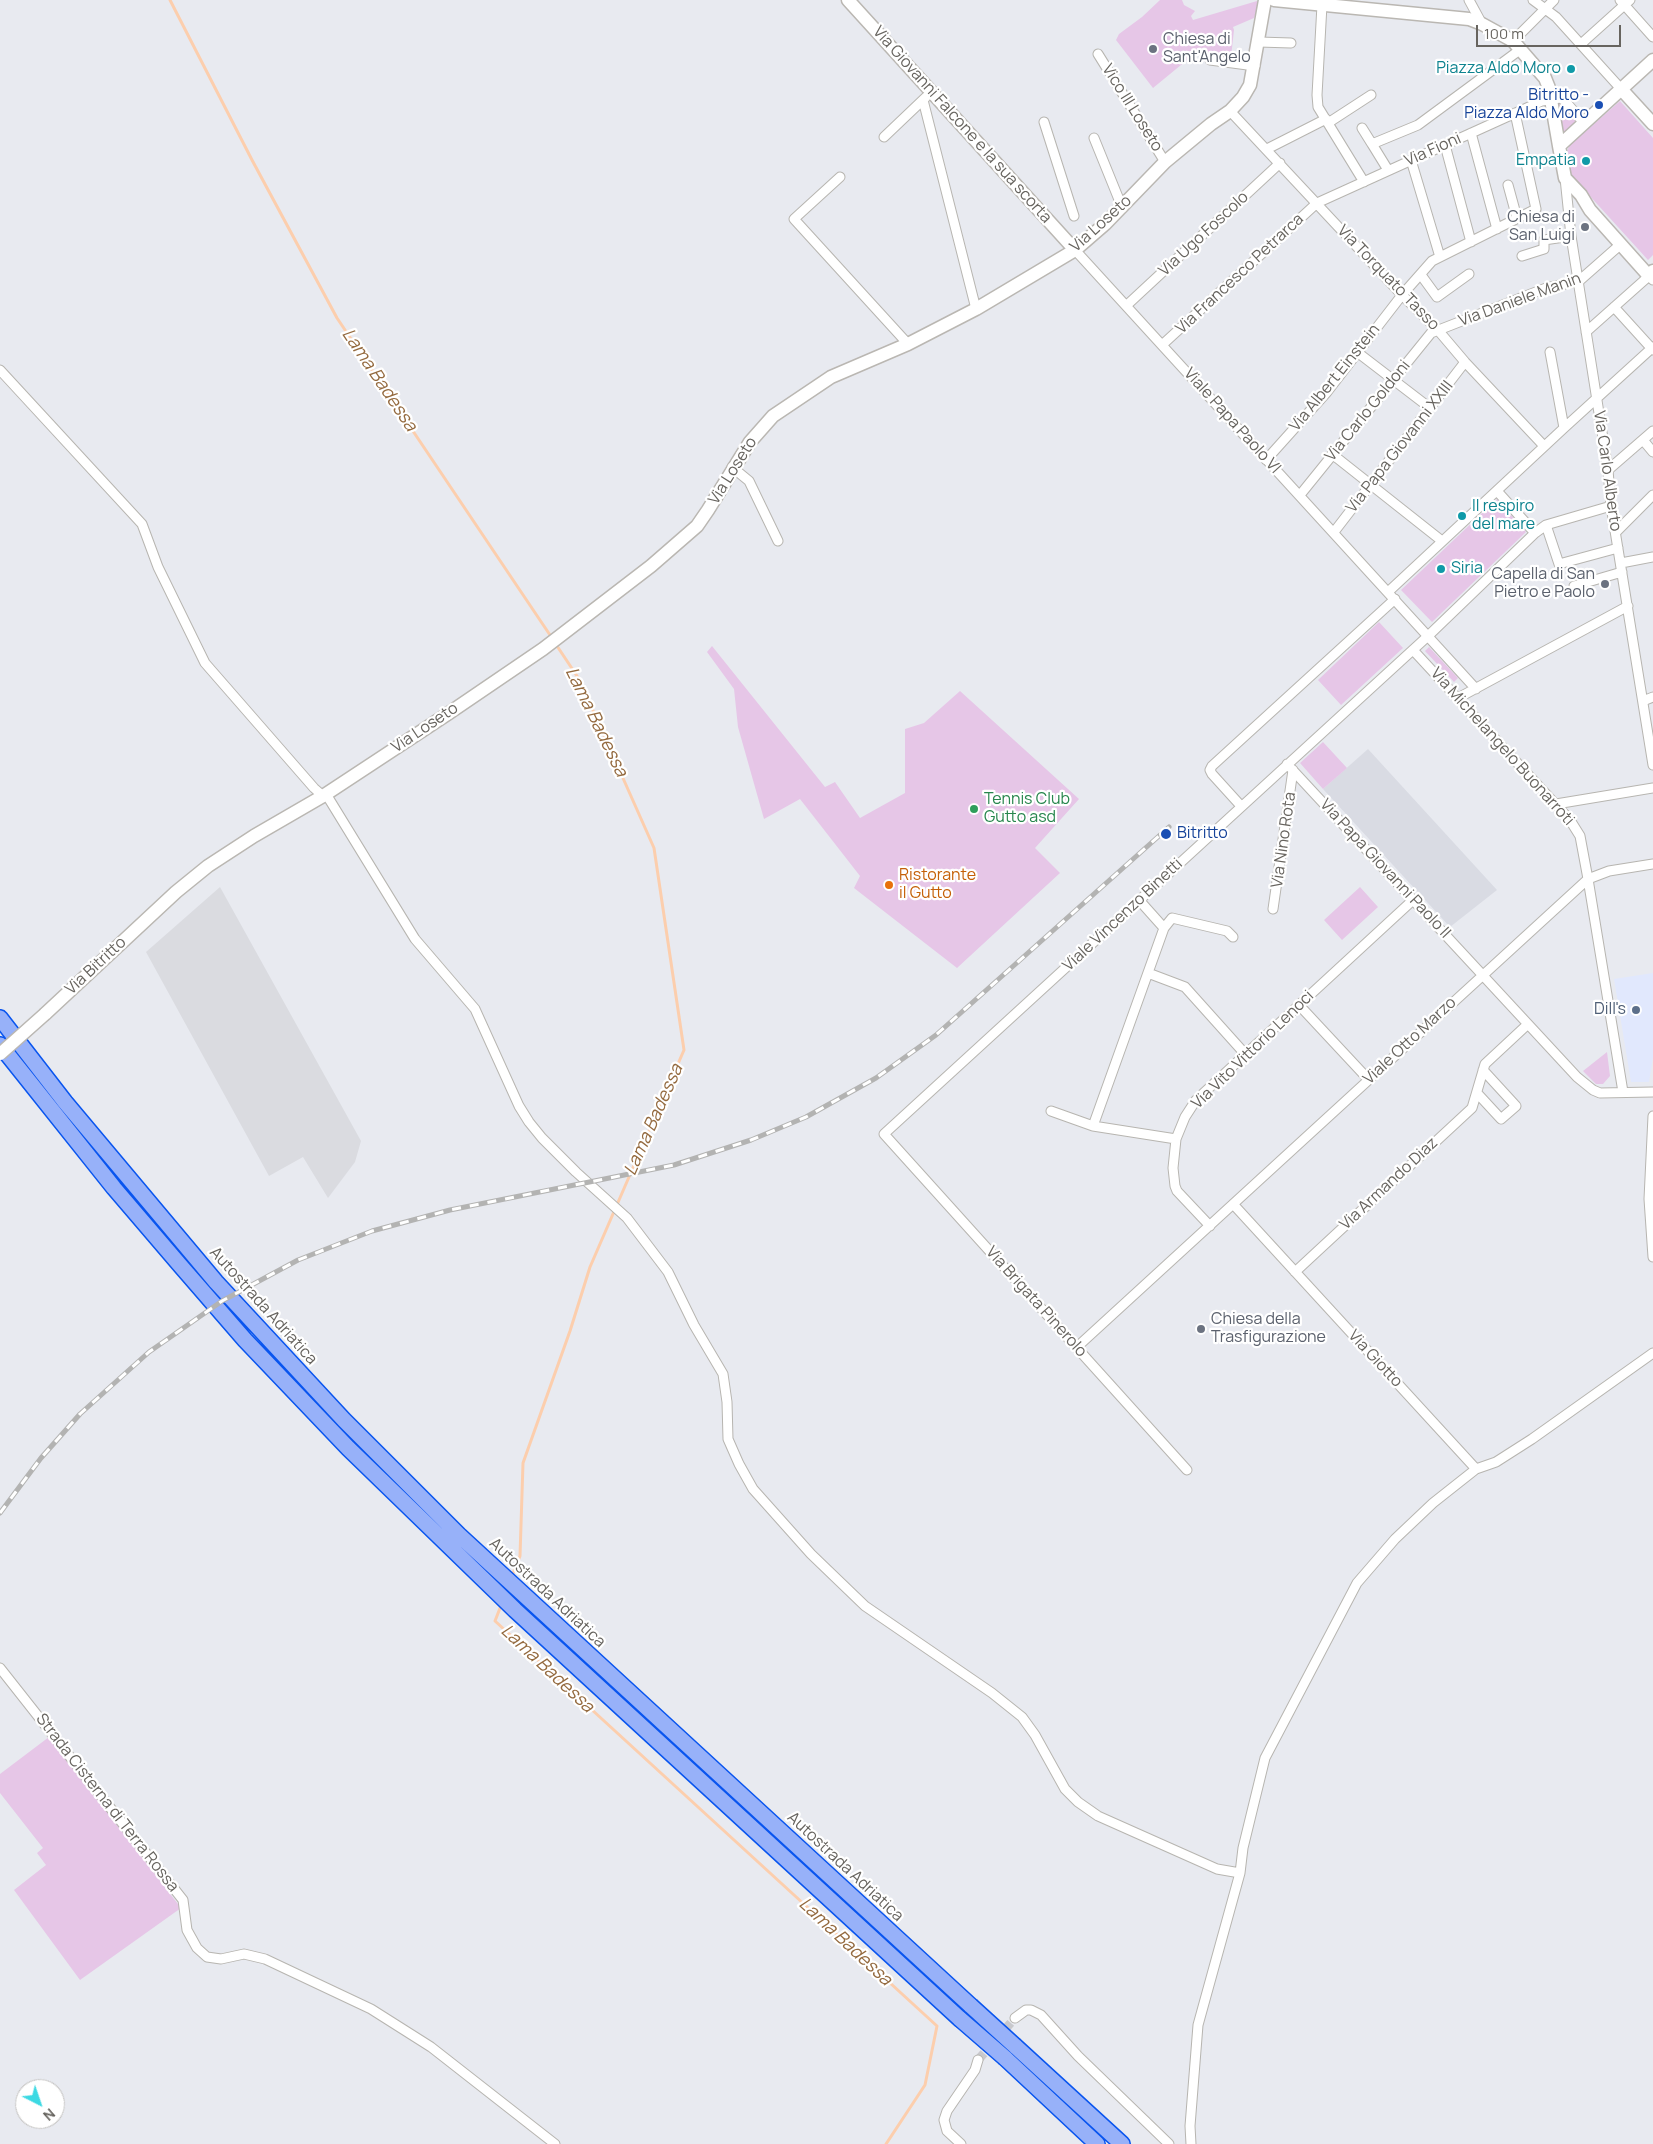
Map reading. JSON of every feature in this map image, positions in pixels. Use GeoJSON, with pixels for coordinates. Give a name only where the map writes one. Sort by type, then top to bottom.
{"type":"FeatureCollection","features":[{"type":"Feature","properties":{"kind":"highway","name":"Autostrada Adriatica"},"geometry":{"type":"LineString","coordinates":[[0,1018],[84,1125],[216,1282],[303,1377],[458,1535],[1122,2144]]}},
{"type":"Feature","properties":{"kind":"highway","name":"Autostrada Adriatica"},"geometry":{"type":"LineString","coordinates":[[0,1045],[114,1188],[245,1340],[348,1448],[515,1610],[1097,2144]]}},
{"type":"Feature","properties":{"kind":"main road","name":"Via Giovanni Falcone e la sua scorta"},"geometry":{"type":"LineString","coordinates":[[848,0],[927,96],[1075,250]]}},
{"type":"Feature","properties":{"kind":"main road","name":"Via Loseto"},"geometry":{"type":"LineString","coordinates":[[193,878],[254,836],[325,795],[543,649],[651,566],[697,526],[732,468],[761,428],[773,416],[800,396],[831,377],[908,344],[976,309],[1075,250],[1122,207],[1165,162],[1211,124],[1230,111],[1243,97],[1250,85],[1265,0]]}},
{"type":"Feature","properties":{"kind":"main road"},"geometry":{"type":"LineString","coordinates":[[1275,0],[1322,5],[1345,3],[1469,18],[1517,45],[1545,78],[1565,178],[1590,210],[1652,276]]}},
{"type":"Feature","properties":{"kind":"main road"},"geometry":{"type":"LineString","coordinates":[[1558,146],[1653,60]]}},
{"type":"Feature","properties":{"kind":"main road"},"geometry":{"type":"LineString","coordinates":[[1622,90],[1653,124]]}},
{"type":"Feature","properties":{"kind":"main road"},"geometry":{"type":"LineString","coordinates":[[1062,236],[1063,257]]}},
{"type":"Feature","properties":{"kind":"main road","name":"Via Bitritto"},"geometry":{"type":"LineString","coordinates":[[0,1054],[193,878]]}},
{"type":"Feature","properties":{"kind":"street"},"geometry":{"type":"LineString","coordinates":[[1533,0],[1541,4],[1543,9],[1556,17],[1622,90]]}},
{"type":"Feature","properties":{"kind":"street"},"geometry":{"type":"LineString","coordinates":[[1372,144],[1418,125],[1517,45],[1543,9],[1554,0]]}},
{"type":"Feature","properties":{"kind":"street"},"geometry":{"type":"LineString","coordinates":[[1469,18],[1470,2]]}},
{"type":"Feature","properties":{"kind":"street"},"geometry":{"type":"LineString","coordinates":[[1470,2],[1482,24]]}},
{"type":"Feature","properties":{"kind":"street"},"geometry":{"type":"LineString","coordinates":[[1581,44],[1625,2],[1653,37]]}},
{"type":"Feature","properties":{"kind":"street"},"geometry":{"type":"LineString","coordinates":[[1322,5],[1318,107],[1364,182]]}},
{"type":"Feature","properties":{"kind":"street"},"geometry":{"type":"LineString","coordinates":[[1258,42],[1291,43]]}},
{"type":"Feature","properties":{"kind":"street","name":"Vico III Loseto"},"geometry":{"type":"LineString","coordinates":[[1098,54],[1165,162]]}},
{"type":"Feature","properties":{"kind":"street"},"geometry":{"type":"LineString","coordinates":[[1210,60],[1254,66]]}},
{"type":"Feature","properties":{"kind":"street"},"geometry":{"type":"LineString","coordinates":[[1267,148],[1327,121],[1371,95]]}},
{"type":"Feature","properties":{"kind":"street"},"geometry":{"type":"LineString","coordinates":[[884,137],[927,96]]}},
{"type":"Feature","properties":{"kind":"street"},"geometry":{"type":"LineString","coordinates":[[927,96],[976,309]]}},
{"type":"Feature","properties":{"kind":"street"},"geometry":{"type":"LineString","coordinates":[[1550,99],[1560,98],[1565,101],[1584,123]]}},
{"type":"Feature","properties":{"kind":"street","name":"Via Fioni"},"geometry":{"type":"LineString","coordinates":[[1317,202],[1550,99]]}},
{"type":"Feature","properties":{"kind":"street","name":"Via Torquato Tasso"},"geometry":{"type":"LineString","coordinates":[[1230,111],[1267,148],[1402,295],[1437,329],[1465,362],[1544,446]]}},
{"type":"Feature","properties":{"kind":"street","name":"Via Albert Einstein"},"geometry":{"type":"LineString","coordinates":[[1266,460],[1327,392],[1402,295],[1432,261],[1536,209],[1515,113]]}},
{"type":"Feature","properties":{"kind":"street"},"geometry":{"type":"LineString","coordinates":[[1044,122],[1074,216]]}},
{"type":"Feature","properties":{"kind":"street"},"geometry":{"type":"LineString","coordinates":[[1362,128],[1388,170]]}},
{"type":"Feature","properties":{"kind":"street"},"geometry":{"type":"LineString","coordinates":[[1471,133],[1497,229]]}},
{"type":"Feature","properties":{"kind":"street"},"geometry":{"type":"LineString","coordinates":[[1094,138],[1122,207]]}},
{"type":"Feature","properties":{"kind":"street"},"geometry":{"type":"LineString","coordinates":[[1445,144],[1470,242]]}},
{"type":"Feature","properties":{"kind":"street"},"geometry":{"type":"LineString","coordinates":[[1411,160],[1440,257]]}},
{"type":"Feature","properties":{"kind":"street","name":"Via Ugo Foscolo"},"geometry":{"type":"LineString","coordinates":[[1127,305],[1280,162]]}},
{"type":"Feature","properties":{"kind":"street"},"geometry":{"type":"LineString","coordinates":[[840,177],[794,219],[908,344]]}},
{"type":"Feature","properties":{"kind":"street","name":"Via Carlo Alberto"},"geometry":{"type":"LineString","coordinates":[[1565,178],[1571,236],[1608,470],[1611,506],[1653,764]]}},
{"type":"Feature","properties":{"kind":"street"},"geometry":{"type":"LineString","coordinates":[[1508,185],[1517,218]]}},
{"type":"Feature","properties":{"kind":"street","name":"Via Francesco Petrarca"},"geometry":{"type":"LineString","coordinates":[[1162,345],[1317,202]]}},
{"type":"Feature","properties":{"kind":"street"},"geometry":{"type":"LineString","coordinates":[[1522,256],[1544,249],[1544,240],[1571,236]]}},
{"type":"Feature","properties":{"kind":"street","name":"Via Daniele Manin"},"geometry":{"type":"LineString","coordinates":[[1437,329],[1490,311],[1546,288],[1579,281],[1621,244]]}},
{"type":"Feature","properties":{"kind":"street","name":"Viale Papa Paolo VI"},"geometry":{"type":"LineString","coordinates":[[1075,250],[1476,688]]}},
{"type":"Feature","properties":{"kind":"street"},"geometry":{"type":"LineString","coordinates":[[1421,275],[1437,297],[1469,274]]}},
{"type":"Feature","properties":{"kind":"street"},"geometry":{"type":"LineString","coordinates":[[1586,332],[1652,276]]}},
{"type":"Feature","properties":{"kind":"street"},"geometry":{"type":"LineString","coordinates":[[1241,806],[1212,774],[1210,770],[1212,766],[1392,596],[1442,541],[1652,349],[1614,307]]}},
{"type":"Feature","properties":{"kind":"street","name":"Via Carlo Goldoni"},"geometry":{"type":"LineString","coordinates":[[1300,495],[1431,333],[1437,329]]}},
{"type":"Feature","properties":{"kind":"street"},"geometry":{"type":"LineString","coordinates":[[1357,352],[1430,408]]}},
{"type":"Feature","properties":{"kind":"street"},"geometry":{"type":"LineString","coordinates":[[1550,352],[1564,428]]}},
{"type":"Feature","properties":{"kind":"street","name":"Via Papa Giovanni XXIII"},"geometry":{"type":"LineString","coordinates":[[1334,532],[1465,362]]}},
{"type":"Feature","properties":{"kind":"street"},"geometry":{"type":"LineString","coordinates":[[0,370],[142,524],[158,567],[205,663],[314,788],[325,795],[415,938],[475,1009],[529,1122],[576,1172],[627,1218],[668,1272],[694,1325],[723,1374],[731,1447],[753,1489],[781,1522],[865,1606],[992,1693],[1022,1717],[1035,1735],[1065,1789],[1078,1802],[1098,1816],[1217,1869],[1240,1873]]}},
{"type":"Feature","properties":{"kind":"street"},"geometry":{"type":"LineString","coordinates":[[1608,470],[1653,431]]}},
{"type":"Feature","properties":{"kind":"street"},"geometry":{"type":"LineString","coordinates":[[1643,440],[1653,452]]}},
{"type":"Feature","properties":{"kind":"street"},"geometry":{"type":"LineString","coordinates":[[1332,454],[1442,541]]}},
{"type":"Feature","properties":{"kind":"street"},"geometry":{"type":"LineString","coordinates":[[732,468],[749,481],[778,541]]}},
{"type":"Feature","properties":{"kind":"street"},"geometry":{"type":"LineString","coordinates":[[1497,490],[1536,533]]}},
{"type":"Feature","properties":{"kind":"street"},"geometry":{"type":"LineString","coordinates":[[1616,532],[1653,495]]}},
{"type":"Feature","properties":{"kind":"street"},"geometry":{"type":"LineString","coordinates":[[1611,506],[1546,524],[1559,564],[1618,548]]}},
{"type":"Feature","properties":{"kind":"street","name":"Viale Vincenzo Binetti"},"geometry":{"type":"LineString","coordinates":[[884,1134],[1241,806],[1290,767],[1546,524]]}},
{"type":"Feature","properties":{"kind":"street"},"geometry":{"type":"LineString","coordinates":[[1574,586],[1653,557]]}},
{"type":"Feature","properties":{"kind":"street"},"geometry":{"type":"LineString","coordinates":[[1458,698],[1628,606]]}},
{"type":"Feature","properties":{"kind":"street","name":"Via Michelangelo Buonarroti"},"geometry":{"type":"LineString","coordinates":[[1413,650],[1556,804],[1570,820],[1580,836],[1622,1092]]}},
{"type":"Feature","properties":{"kind":"street"},"geometry":{"type":"LineString","coordinates":[[1644,701],[1653,697]]}},
{"type":"Feature","properties":{"kind":"street","name":"Via Papa Giovanni Paolo II"},"geometry":{"type":"LineString","coordinates":[[1290,767],[1577,1077],[1593,1090],[1600,1093],[1653,1092]]}},
{"type":"Feature","properties":{"kind":"street","name":"Via Nino Rota"},"geometry":{"type":"LineString","coordinates":[[1273,910],[1290,767]]}},
{"type":"Feature","properties":{"kind":"street"},"geometry":{"type":"LineString","coordinates":[[1556,804],[1653,788]]}},
{"type":"Feature","properties":{"kind":"street"},"geometry":{"type":"LineString","coordinates":[[1588,879],[1609,871],[1653,864]]}},
{"type":"Feature","properties":{"kind":"street","name":"Viale Otto Marzo"},"geometry":{"type":"LineString","coordinates":[[1077,1347],[1482,974],[1588,879]]}},
{"type":"Feature","properties":{"kind":"street"},"geometry":{"type":"LineString","coordinates":[[1139,900],[1164,928]]}},
{"type":"Feature","properties":{"kind":"street","name":"Via Vito Vittorio Lenoci"},"geometry":{"type":"LineString","coordinates":[[1210,1226],[1175,1186],[1173,1168],[1176,1139],[1185,1117],[1196,1100],[1413,900]]}},
{"type":"Feature","properties":{"kind":"street"},"geometry":{"type":"LineString","coordinates":[[1093,1126],[1164,928],[1172,918],[1228,931],[1233,938]]}},
{"type":"Feature","properties":{"kind":"street"},"geometry":{"type":"LineString","coordinates":[[1148,973],[1185,987],[1246,1055]]}},
{"type":"Feature","properties":{"kind":"street"},"geometry":{"type":"LineString","coordinates":[[1299,1005],[1368,1079]]}},
{"type":"Feature","properties":{"kind":"street","name":"Via Armando Diaz"},"geometry":{"type":"LineString","coordinates":[[1294,1272],[1472,1108],[1485,1064],[1528,1024]]}},
{"type":"Feature","properties":{"kind":"street"},"geometry":{"type":"LineString","coordinates":[[1477,1093],[1501,1119],[1516,1106],[1483,1070]]}},
{"type":"Feature","properties":{"kind":"street"},"geometry":{"type":"LineString","coordinates":[[1051,1111],[1093,1126],[1176,1139]]}},
{"type":"Feature","properties":{"kind":"street"},"geometry":{"type":"LineString","coordinates":[[1653,1116],[1649,1198],[1653,1257]]}},
{"type":"Feature","properties":{"kind":"street","name":"Via Brigata Pinerolo"},"geometry":{"type":"LineString","coordinates":[[884,1134],[1188,1470]]}},
{"type":"Feature","properties":{"kind":"street","name":"Via Giotto"},"geometry":{"type":"LineString","coordinates":[[1233,1204],[1476,1469]]}},
{"type":"Feature","properties":{"kind":"street"},"geometry":{"type":"LineString","coordinates":[[1191,2144],[1190,2126],[1198,2025],[1240,1873],[1243,1848],[1266,1758],[1356,1583],[1395,1539],[1433,1503],[1476,1469],[1496,1462],[1532,1439],[1653,1353]]}},
{"type":"Feature","properties":{"kind":"street","name":"Strada Cisterna di Terra Rossa"},"geometry":{"type":"LineString","coordinates":[[0,1668],[183,1900],[188,1930],[198,1948],[208,1957],[222,1959],[244,1954],[265,1959],[371,2009],[431,2047],[555,2144]]}},
{"type":"Feature","properties":{"kind":"street"},"geometry":{"type":"LineString","coordinates":[[1015,2018],[1026,2010],[1031,2010],[1041,2015],[1078,2056],[1169,2144]]}},
{"type":"Feature","properties":{"kind":"street"},"geometry":{"type":"LineString","coordinates":[[961,2144],[947,2131],[944,2120],[955,2098],[972,2076],[978,2060]]}},
{"type":"Feature","properties":{"kind":"shaded area"},"geometry":{"type":"Polygon","coordinates":[[[1160,0],[1182,0],[1184,5],[1195,11],[1191,16],[1193,20],[1257,1],[1257,9],[1254,18],[1233,27],[1231,57],[1198,51],[1153,88],[1116,40],[1119,34],[1142,17],[1160,0]]]}},
{"type":"Feature","properties":{"kind":"shaded area"},"geometry":{"type":"Polygon","coordinates":[[[1620,101],[1653,138],[1653,255],[1648,260],[1568,172],[1565,158],[1569,146],[1620,101]]]}},
{"type":"Feature","properties":{"kind":"shaded area"},"geometry":{"type":"Polygon","coordinates":[[[1562,102],[1578,121],[1565,133],[1562,131],[1557,106],[1562,102]]]}},
{"type":"Feature","properties":{"kind":"shaded area"},"geometry":{"type":"Polygon","coordinates":[[[1497,499],[1526,532],[1432,622],[1401,590],[1497,499]]]}},
{"type":"Feature","properties":{"kind":"shaded area"},"geometry":{"type":"Polygon","coordinates":[[[1379,622],[1403,648],[1341,705],[1318,680],[1379,622]]]}},
{"type":"Feature","properties":{"kind":"shaded area","name":"Tennis Club Gutto asd"},"geometry":{"type":"Polygon","coordinates":[[[712,646],[825,787],[835,782],[860,818],[905,793],[905,729],[924,723],[960,691],[1079,799],[1035,848],[1060,873],[957,968],[854,888],[860,876],[800,799],[764,819],[738,727],[734,689],[707,652],[712,646]]]}},
{"type":"Feature","properties":{"kind":"shaded area"},"geometry":{"type":"Polygon","coordinates":[[[1429,647],[1458,678],[1454,682],[1425,651],[1429,647]]]}},
{"type":"Feature","properties":{"kind":"shaded area"},"geometry":{"type":"Polygon","coordinates":[[[1323,742],[1347,768],[1323,789],[1300,763],[1323,742]]]}},
{"type":"Feature","properties":{"kind":"shaded area"},"geometry":{"type":"Polygon","coordinates":[[[1368,749],[1497,890],[1450,927],[1323,789],[1368,749]]]}},
{"type":"Feature","properties":{"kind":"shaded area"},"geometry":{"type":"Polygon","coordinates":[[[220,887],[361,1141],[355,1162],[328,1198],[303,1157],[269,1176],[146,952],[220,887]]]}},
{"type":"Feature","properties":{"kind":"shaded area"},"geometry":{"type":"Polygon","coordinates":[[[1360,887],[1378,907],[1342,940],[1324,920],[1360,887]]]}},
{"type":"Feature","properties":{"kind":"shaded area","name":"Dill's"},"geometry":{"type":"Polygon","coordinates":[[[1653,973],[1653,1057],[1649,1082],[1631,1082],[1614,979],[1653,973]]]}},
{"type":"Feature","properties":{"kind":"shaded area"},"geometry":{"type":"Polygon","coordinates":[[[1607,1052],[1610,1076],[1603,1084],[1596,1084],[1583,1071],[1607,1052]]]}},
{"type":"Feature","properties":{"kind":"shaded area"},"geometry":{"type":"Polygon","coordinates":[[[49,1737],[181,1908],[80,1980],[14,1890],[46,1865],[37,1853],[43,1848],[0,1793],[0,1774],[49,1737]]]}},
{"type":"Feature","properties":{"kind":"waterway","name":"Lama Badessa"},"geometry":{"type":"LineString","coordinates":[[170,0],[252,160],[337,318],[552,638]]}},
{"type":"Feature","properties":{"kind":"waterway","name":"Lama Badessa"},"geometry":{"type":"LineString","coordinates":[[512,1576],[520,1556],[523,1463],[570,1331],[590,1267],[684,1050],[654,848],[579,679],[555,643]]}},
{"type":"Feature","properties":{"kind":"waterway","name":"Lama Badessa"},"geometry":{"type":"LineString","coordinates":[[502,1603],[495,1621],[937,2026],[925,2085],[886,2144]]}},
{"type":"Feature","properties":{"kind":"tunnel"},"geometry":{"type":"LineString","coordinates":[[978,2060],[1015,2018]]}},
{"type":"Feature","properties":{"kind":"railway"},"geometry":{"type":"LineString","coordinates":[[0,1513],[41,1458],[80,1414],[149,1352],[222,1301],[298,1260],[372,1231],[450,1210],[674,1165],[751,1140],[806,1117],[876,1078],[936,1035],[1169,827]]}},
{"type":"Feature","properties":{"kind":"place","name":"Chiesa di Sant'Angelo"},"geometry":{"type":"Point","coordinates":[1153,49]}},
{"type":"Feature","properties":{"kind":"place","name":"Piazza Aldo Moro"},"geometry":{"type":"Point","coordinates":[1571,69]}},
{"type":"Feature","properties":{"kind":"place","name":"Bitritto - Piazza Aldo Moro"},"geometry":{"type":"Point","coordinates":[1599,105]}},
{"type":"Feature","properties":{"kind":"place","name":"Empatia"},"geometry":{"type":"Point","coordinates":[1586,161]}},
{"type":"Feature","properties":{"kind":"place","name":"Chiesa di San Luigi"},"geometry":{"type":"Point","coordinates":[1585,227]}},
{"type":"Feature","properties":{"kind":"place","name":"Il respiro del mare"},"geometry":{"type":"Point","coordinates":[1462,516]}},
{"type":"Feature","properties":{"kind":"place","name":"Siria"},"geometry":{"type":"Point","coordinates":[1441,569]}},
{"type":"Feature","properties":{"kind":"place","name":"Capella di San Pietro e Paolo"},"geometry":{"type":"Point","coordinates":[1605,584]}},
{"type":"Feature","properties":{"kind":"place","name":"Tennis Club Gutto asd"},"geometry":{"type":"Point","coordinates":[974,809]}},
{"type":"Feature","properties":{"kind":"place","name":"Bitritto"},"geometry":{"type":"Point","coordinates":[1166,834]}},
{"type":"Feature","properties":{"kind":"place","name":"Ristorante il Gutto"},"geometry":{"type":"Point","coordinates":[889,885]}},
{"type":"Feature","properties":{"kind":"place","name":"Dill's"},"geometry":{"type":"Point","coordinates":[1636,1010]}},
{"type":"Feature","properties":{"kind":"place","name":"Chiesa della Trasfigurazione"},"geometry":{"type":"Point","coordinates":[1201,1329]}}]}
